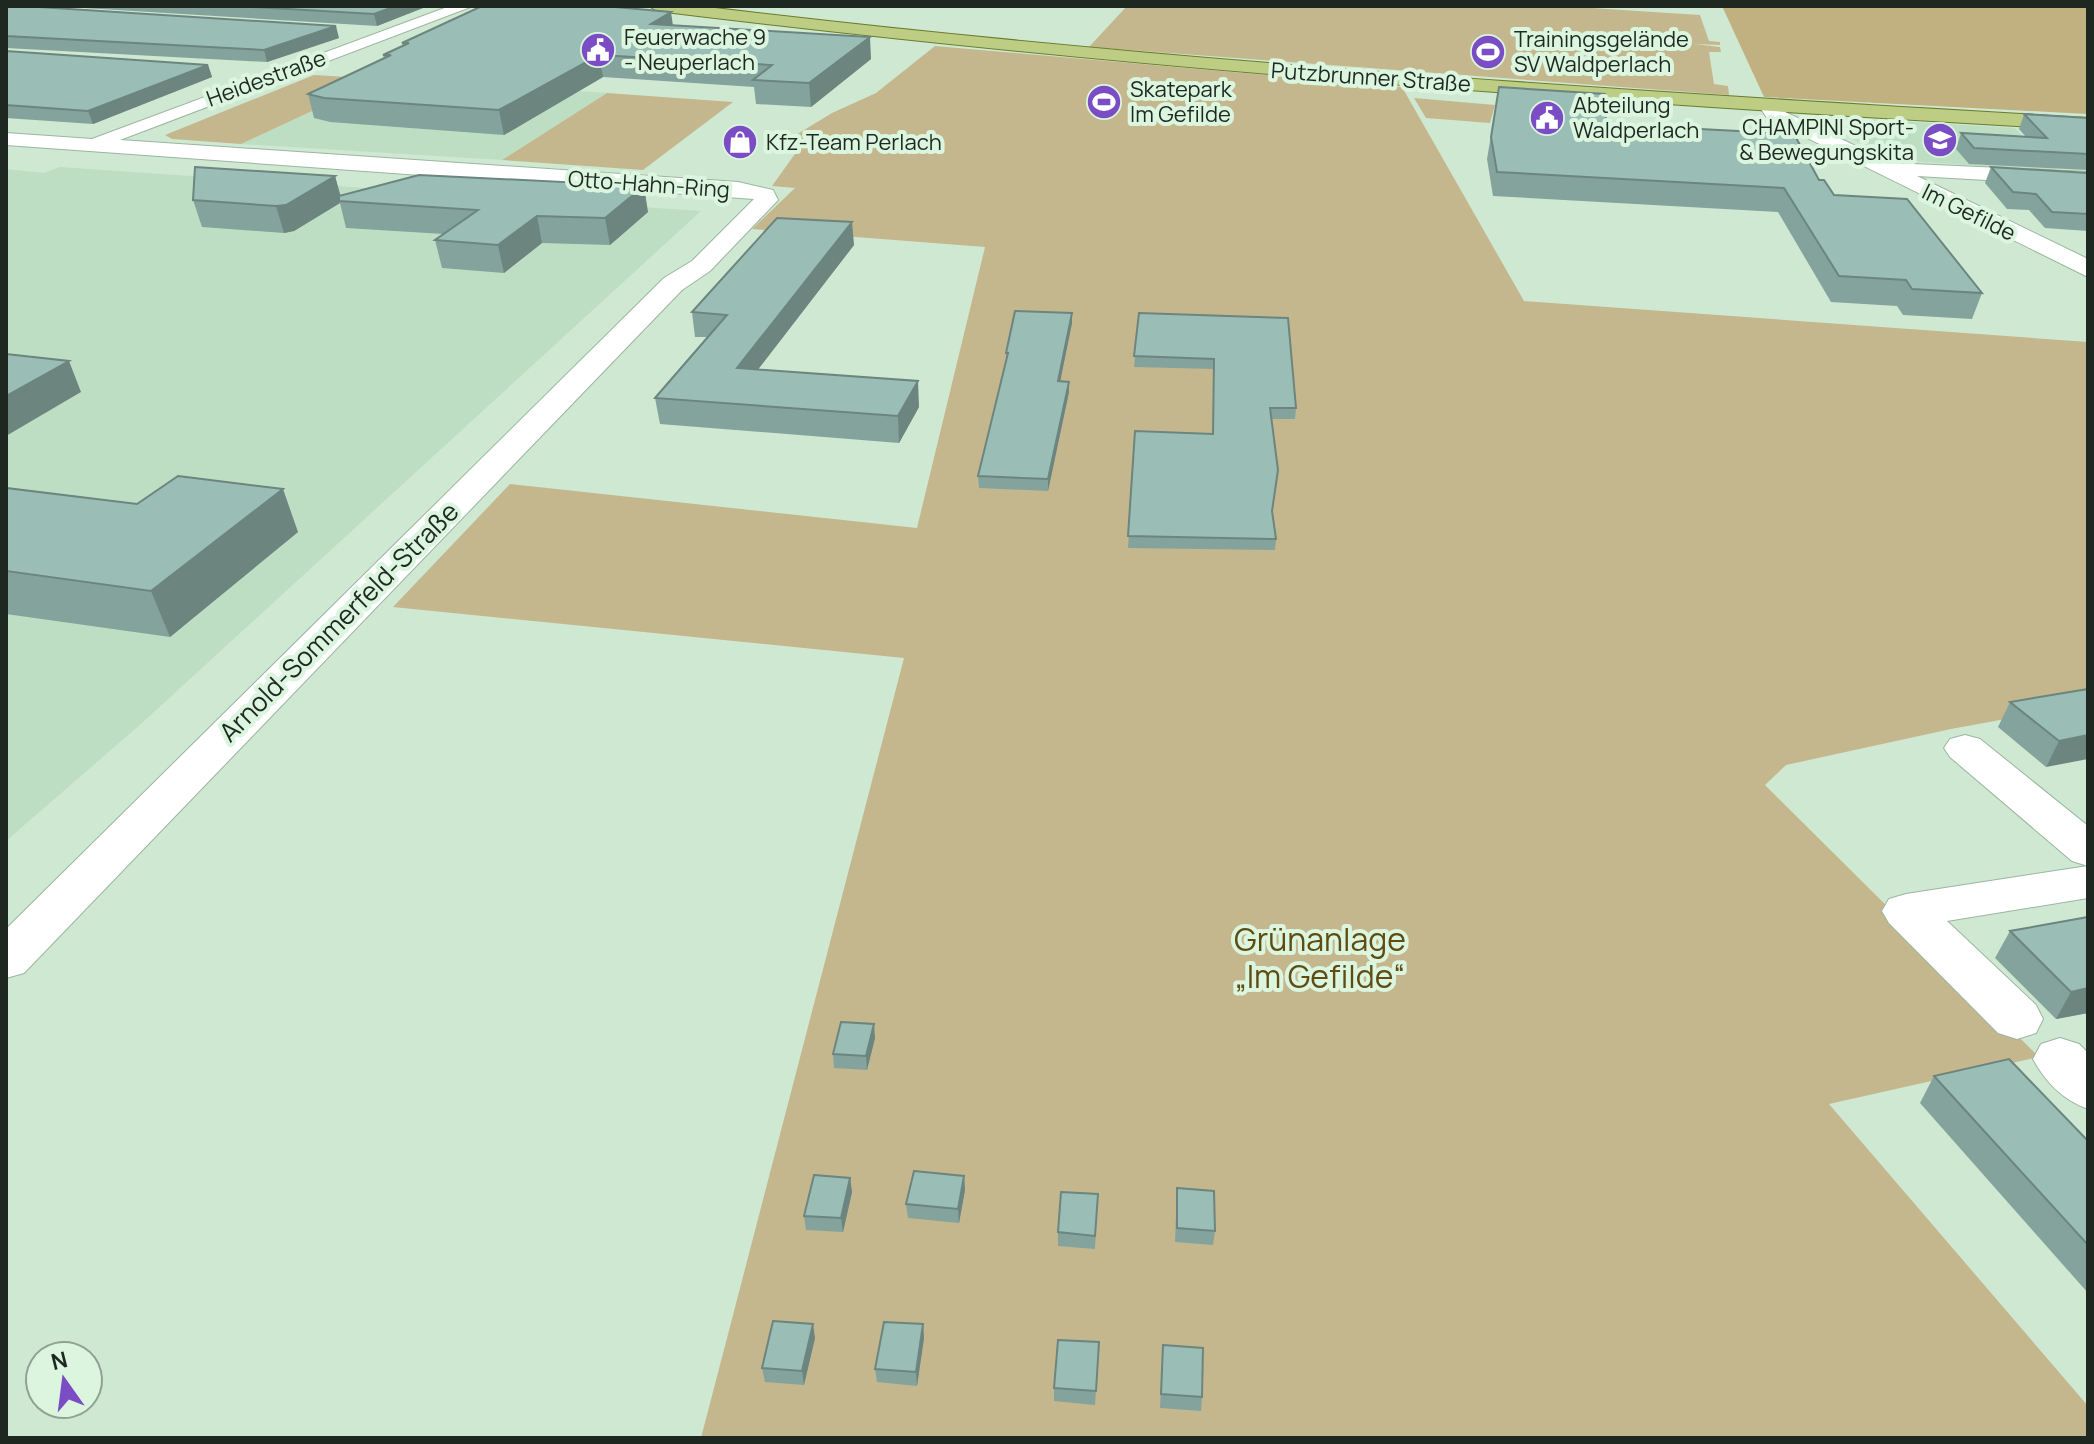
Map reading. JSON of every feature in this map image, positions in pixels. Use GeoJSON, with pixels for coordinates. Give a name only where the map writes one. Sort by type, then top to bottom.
{"type":"FeatureCollection","features":[{"type":"Feature","properties":{"kind":"main road","name":"Putzbrunner Straße"},"geometry":{"type":"LineString","coordinates":[[657,6],[994,46],[1396,80],[2088,124]]}},
{"type":"Feature","properties":{"kind":"street","name":"Heidestraße"},"geometry":{"type":"LineString","coordinates":[[68,154],[465,6]]}},
{"type":"Feature","properties":{"kind":"street"},"geometry":{"type":"LineString","coordinates":[[351,30],[394,33]]}},
{"type":"Feature","properties":{"kind":"street"},"geometry":{"type":"LineString","coordinates":[[233,70],[279,73]]}},
{"type":"Feature","properties":{"kind":"street","name":"Im Gefilde"},"geometry":{"type":"LineString","coordinates":[[1769,106],[1774,114],[1880,169],[2088,269]]}},
{"type":"Feature","properties":{"kind":"street","name":"Otto-Hahn-Ring"},"geometry":{"type":"LineString","coordinates":[[6,139],[732,193]]}},
{"type":"Feature","properties":{"kind":"street","name":"Otto-Hahn-Ring"},"geometry":{"type":"LineString","coordinates":[[6,150],[732,193]]}},
{"type":"Feature","properties":{"kind":"street"},"geometry":{"type":"LineString","coordinates":[[1880,169],[2088,179]]}},
{"type":"Feature","properties":{"kind":"street","name":"Arnold-Sommerfeld-Straße"},"geometry":{"type":"LineString","coordinates":[[6,960],[673,284],[679,265],[735,208],[732,193]]}},
{"type":"Feature","properties":{"kind":"street"},"geometry":{"type":"LineString","coordinates":[[1965,748],[2069,814],[2088,850]]}},
{"type":"Feature","properties":{"kind":"street"},"geometry":{"type":"LineString","coordinates":[[2017,1019],[1906,911],[2088,882]]}},
{"type":"Feature","properties":{"kind":"shaded area"},"geometry":{"type":"Polygon","coordinates":[[[1722,6],[2088,6],[2088,114],[1764,97],[1722,6]]]}},
{"type":"Feature","properties":{"kind":"shaded area"},"geometry":{"type":"Polygon","coordinates":[[[383,78],[607,93],[502,160],[241,144],[383,78]]]}},
{"type":"Feature","properties":{"kind":"shaded area","name":"CHAMPINI Sport- & Bewegungskita"},"geometry":{"type":"Polygon","coordinates":[[[1863,119],[2015,128],[2058,171],[1894,160],[1823,124],[1828,120],[1863,119]]]}},
{"type":"Feature","properties":{"kind":"shaded area"},"geometry":{"type":"Polygon","coordinates":[[[60,167],[701,211],[142,723],[6,841],[6,169],[44,173],[60,167]]]}},
{"type":"Feature","properties":{"kind":"green space","name":"Trainingsgelände SV Waldperlach"},"geometry":{"type":"Polygon","coordinates":[[[1127,6],[1561,6],[1700,15],[1709,41],[1720,42],[1720,45],[1694,44],[1720,47],[1721,52],[1709,52],[1714,84],[1728,86],[1729,95],[1089,47],[1127,6]]]}},
{"type":"Feature","properties":{"kind":"green space","name":"Grünanlage „Im Gefilde“"},"geometry":{"type":"Polygon","coordinates":[[[935,46],[1402,87],[1524,301],[2088,342],[2088,704],[1951,729],[1786,765],[1765,785],[2039,1057],[1829,1104],[2088,1406],[2088,1438],[701,1438],[904,658],[393,607],[510,484],[917,528],[985,247],[752,229],[795,188],[772,186],[797,151],[773,149],[832,113],[876,93],[935,46]]]}},
{"type":"Feature","properties":{"kind":"green space"},"geometry":{"type":"Polygon","coordinates":[[[314,75],[381,79],[241,144],[172,139],[165,135],[314,75]]]}},
{"type":"Feature","properties":{"kind":"green space"},"geometry":{"type":"Polygon","coordinates":[[[607,93],[733,102],[643,170],[502,160],[607,93]]]}},
{"type":"Feature","properties":{"kind":"green space"},"geometry":{"type":"Polygon","coordinates":[[[1414,98],[1495,105],[1490,123],[1426,118],[1414,98]]]}},
{"type":"Feature","properties":{"kind":"building"},"geometry":{"type":"Polygon","coordinates":[[[6,6],[336,26],[264,50],[6,36],[6,6]]]}},
{"type":"Feature","properties":{"kind":"building"},"geometry":{"type":"Polygon","coordinates":[[[236,6],[396,6],[374,14],[236,6]]]}},
{"type":"Feature","properties":{"kind":"building"},"geometry":{"type":"Polygon","coordinates":[[[482,6],[604,6],[671,12],[651,24],[870,37],[809,83],[753,80],[772,65],[599,55],[499,110],[324,98],[308,94],[391,55],[383,55],[409,43],[402,43],[482,6]]]}},
{"type":"Feature","properties":{"kind":"building"},"geometry":{"type":"Polygon","coordinates":[[[6,51],[208,65],[88,111],[6,105],[6,51]]]}},
{"type":"Feature","properties":{"kind":"building"},"geometry":{"type":"Polygon","coordinates":[[[1499,87],[1605,94],[1606,124],[1794,134],[1819,180],[1824,180],[1834,195],[1907,199],[1982,293],[1912,289],[1906,280],[1839,276],[1784,188],[1497,172],[1491,137],[1499,87]]]}},
{"type":"Feature","properties":{"kind":"building"},"geometry":{"type":"Polygon","coordinates":[[[2024,114],[2088,118],[2088,154],[1974,148],[1961,133],[2047,138],[2024,114]]]}},
{"type":"Feature","properties":{"kind":"building"},"geometry":{"type":"Polygon","coordinates":[[[195,167],[335,176],[286,205],[276,206],[193,200],[195,167]]]}},
{"type":"Feature","properties":{"kind":"building"},"geometry":{"type":"Polygon","coordinates":[[[1991,167],[2088,173],[2088,214],[2052,212],[2036,194],[2013,192],[1991,167]]]}},
{"type":"Feature","properties":{"kind":"building"},"geometry":{"type":"Polygon","coordinates":[[[419,175],[644,186],[605,218],[537,216],[498,245],[435,240],[478,210],[339,201],[339,196],[419,175]]]}},
{"type":"Feature","properties":{"kind":"building"},"geometry":{"type":"Polygon","coordinates":[[[777,218],[852,222],[737,368],[918,381],[898,416],[655,398],[727,315],[692,312],[777,218]]]}},
{"type":"Feature","properties":{"kind":"building"},"geometry":{"type":"Polygon","coordinates":[[[1015,311],[1072,313],[1058,381],[1069,382],[1048,479],[978,476],[1015,311]]]}},
{"type":"Feature","properties":{"kind":"building"},"geometry":{"type":"Polygon","coordinates":[[[1139,313],[1288,318],[1296,408],[1270,408],[1278,470],[1272,511],[1276,539],[1128,536],[1135,431],[1213,434],[1214,359],[1134,356],[1139,313]]]}},
{"type":"Feature","properties":{"kind":"building"},"geometry":{"type":"Polygon","coordinates":[[[6,354],[69,361],[6,396],[6,354]]]}},
{"type":"Feature","properties":{"kind":"building"},"geometry":{"type":"Polygon","coordinates":[[[178,476],[283,489],[151,591],[6,571],[6,488],[137,504],[178,476]]]}},
{"type":"Feature","properties":{"kind":"building"},"geometry":{"type":"Polygon","coordinates":[[[2088,689],[2088,735],[2059,741],[2010,702],[2088,689]]]}},
{"type":"Feature","properties":{"kind":"building"},"geometry":{"type":"Polygon","coordinates":[[[2088,917],[2088,988],[2071,992],[2010,931],[2088,917]]]}},
{"type":"Feature","properties":{"kind":"building"},"geometry":{"type":"Polygon","coordinates":[[[841,1022],[874,1024],[866,1056],[833,1054],[841,1022]]]}},
{"type":"Feature","properties":{"kind":"building"},"geometry":{"type":"Polygon","coordinates":[[[2009,1059],[2088,1141],[2088,1245],[1934,1076],[2009,1059]]]}},
{"type":"Feature","properties":{"kind":"building"},"geometry":{"type":"Polygon","coordinates":[[[914,1171],[964,1176],[958,1209],[906,1204],[914,1171]]]}},
{"type":"Feature","properties":{"kind":"building"},"geometry":{"type":"Polygon","coordinates":[[[814,1175],[850,1178],[841,1218],[804,1216],[814,1175]]]}},
{"type":"Feature","properties":{"kind":"building"},"geometry":{"type":"Polygon","coordinates":[[[1177,1188],[1214,1191],[1215,1231],[1177,1228],[1177,1188]]]}},
{"type":"Feature","properties":{"kind":"building"},"geometry":{"type":"Polygon","coordinates":[[[1061,1192],[1098,1194],[1095,1236],[1058,1232],[1061,1192]]]}},
{"type":"Feature","properties":{"kind":"building"},"geometry":{"type":"Polygon","coordinates":[[[773,1321],[813,1324],[802,1371],[762,1368],[773,1321]]]}},
{"type":"Feature","properties":{"kind":"building"},"geometry":{"type":"Polygon","coordinates":[[[884,1322],[923,1324],[916,1372],[875,1369],[884,1322]]]}},
{"type":"Feature","properties":{"kind":"building"},"geometry":{"type":"Polygon","coordinates":[[[1058,1340],[1099,1342],[1096,1391],[1054,1388],[1058,1340]]]}},
{"type":"Feature","properties":{"kind":"building"},"geometry":{"type":"Polygon","coordinates":[[[1163,1345],[1203,1348],[1202,1397],[1161,1394],[1163,1345]]]}},
{"type":"Feature","properties":{"kind":"place","name":"Feuerwache 9 - Neuperlach"},"geometry":{"type":"Point","coordinates":[598,50]}},
{"type":"Feature","properties":{"kind":"place","name":"Trainingsgelände SV Waldperlach"},"geometry":{"type":"Point","coordinates":[1488,52]}},
{"type":"Feature","properties":{"kind":"place","name":"Skatepark Im Gefilde"},"geometry":{"type":"Point","coordinates":[1104,102]}},
{"type":"Feature","properties":{"kind":"place","name":"Abteilung Waldperlach"},"geometry":{"type":"Point","coordinates":[1547,118]}},
{"type":"Feature","properties":{"kind":"place","name":"CHAMPINI Sport- & Bewegungskita"},"geometry":{"type":"Point","coordinates":[1940,140]}},
{"type":"Feature","properties":{"kind":"place","name":"Kfz-Team Perlach"},"geometry":{"type":"Point","coordinates":[740,142]}}]}
